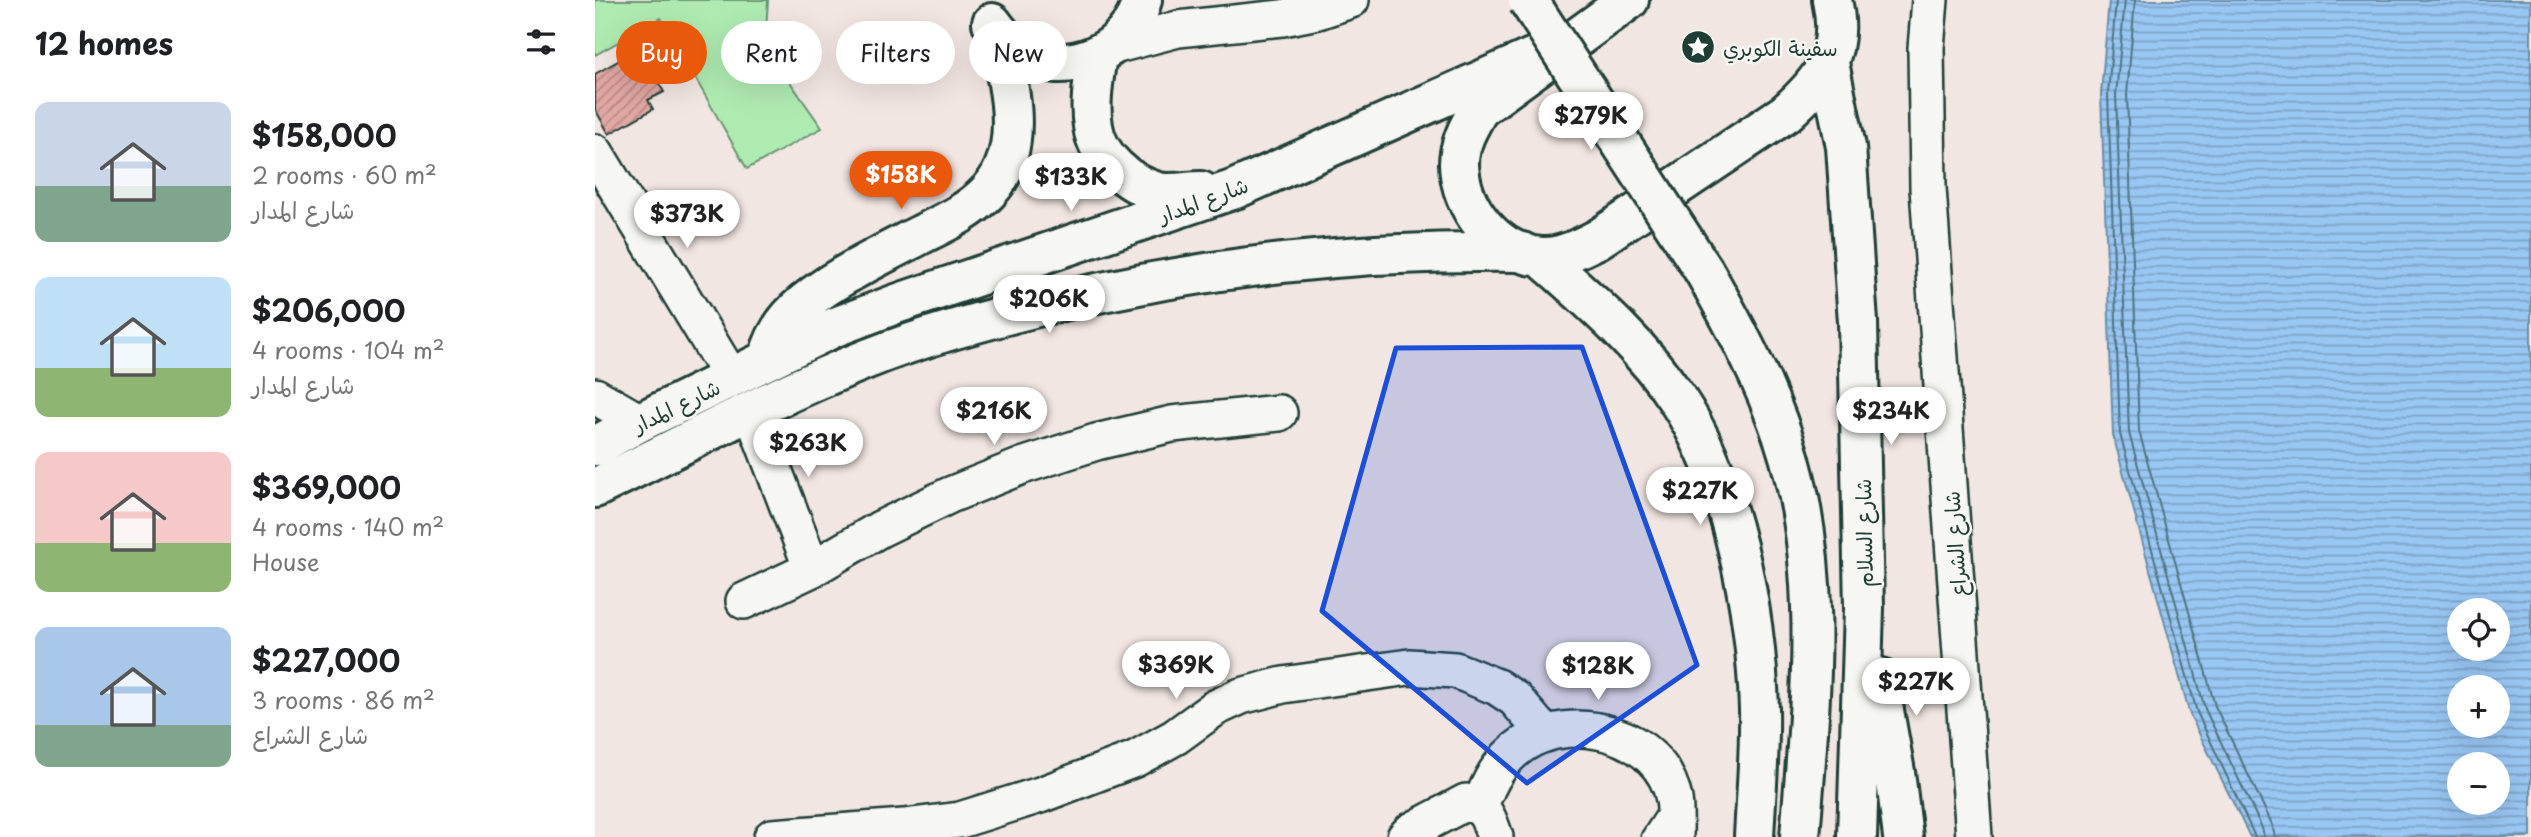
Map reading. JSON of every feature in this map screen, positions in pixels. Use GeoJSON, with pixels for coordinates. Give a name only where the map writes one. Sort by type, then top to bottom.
{"type":"FeatureCollection","features":[{"type":"Feature","properties":{"kind":"street"},"geometry":{"type":"LineString","coordinates":[[1142,0],[1135,20],[1125,34],[1105,51],[1092,95],[1093,128],[1106,157],[1129,180],[1160,192],[1235,189]]}},
{"type":"Feature","properties":{"kind":"street"},"geometry":{"type":"LineString","coordinates":[[1203,0],[1245,21]]}},
{"type":"Feature","properties":{"kind":"street"},"geometry":{"type":"LineString","coordinates":[[988,12],[1005,40],[1021,52],[1039,60],[1059,64],[1079,62],[1105,51],[1178,29],[1282,18],[1318,11],[1351,0]]}},
{"type":"Feature","properties":{"kind":"street"},"geometry":{"type":"LineString","coordinates":[[1528,0],[1704,271],[1754,365],[1784,441],[1796,485],[1810,591],[1812,666],[1800,837]]}},
{"type":"Feature","properties":{"kind":"street"},"geometry":{"type":"LineString","coordinates":[[1629,0],[1479,109],[1465,134],[1459,162],[1463,191],[1475,217],[1496,238],[1531,254],[1593,303],[1643,355],[1677,399],[1710,457],[1737,552],[1756,655],[1759,711],[1754,837]]}},
{"type":"Feature","properties":{"kind":"street","name":"شارع الشراع"},"geometry":{"type":"LineString","coordinates":[[1930,0],[1926,48],[1928,188],[1974,837]]}},
{"type":"Feature","properties":{"kind":"street"},"geometry":{"type":"LineString","coordinates":[[1829,63],[1834,39],[1835,5]]}},
{"type":"Feature","properties":{"kind":"street"},"geometry":{"type":"LineString","coordinates":[[768,359],[779,329],[790,314],[804,302],[882,254],[968,209],[990,191],[1003,168],[1011,141],[1011,99],[1006,64],[988,12]]}},
{"type":"Feature","properties":{"kind":"street","name":"شارع المدار"},"geometry":{"type":"LineString","coordinates":[[595,446],[835,327],[1235,189],[1575,39]]}},
{"type":"Feature","properties":{"kind":"street","name":"شارع المدار"},"geometry":{"type":"LineString","coordinates":[[595,488],[751,410],[858,363],[932,336],[1098,292],[1205,272],[1331,257],[1458,251],[1531,254],[1575,250],[1621,224],[1786,113],[1811,91],[1829,63]]}},
{"type":"Feature","properties":{"kind":"street","name":"شارع السلام"},"geometry":{"type":"LineString","coordinates":[[1829,63],[1846,147],[1858,322],[1864,608],[1857,837]]}},
{"type":"Feature","properties":{"kind":"street"},"geometry":{"type":"LineString","coordinates":[[595,152],[731,377]]}},
{"type":"Feature","properties":{"kind":"street"},"geometry":{"type":"LineString","coordinates":[[595,396],[640,422]]}},
{"type":"Feature","properties":{"kind":"street"},"geometry":{"type":"LineString","coordinates":[[751,410],[812,569]]}},
{"type":"Feature","properties":{"kind":"street"},"geometry":{"type":"LineString","coordinates":[[744,601],[812,569],[891,524],[950,495],[1022,466],[1096,442],[1172,424],[1279,413]]}},
{"type":"Feature","properties":{"kind":"street"},"geometry":{"type":"LineString","coordinates":[[1864,608],[1893,760],[1903,837]]}},
{"type":"Feature","properties":{"kind":"street"},"geometry":{"type":"LineString","coordinates":[[794,836],[960,820],[1135,759],[1175,737],[1215,708],[1241,695],[1283,685],[1409,667],[1455,670],[1477,677],[1515,699],[1545,734]]}},
{"type":"Feature","properties":{"kind":"street"},"geometry":{"type":"LineString","coordinates":[[1480,806],[1489,782],[1503,762],[1522,745],[1545,734],[1565,729],[1587,728],[1608,732],[1628,741],[1645,753],[1659,769],[1667,780],[1674,801],[1675,837]]}},
{"type":"Feature","properties":{"kind":"street"},"geometry":{"type":"LineString","coordinates":[[1405,837],[1411,831],[1466,802],[1480,806],[1489,818],[1495,837]]}},
{"type":"Feature","properties":{"kind":"lane"},"geometry":{"type":"LineString","coordinates":[[1651,837],[1674,801]]}},
{"type":"Feature","properties":{"kind":"highlighted area"},"geometry":{"type":"Polygon","coordinates":[[[1582,347],[1697,665],[1527,783],[1322,611],[1396,348],[1582,347]]]}},
{"type":"Feature","properties":{"kind":"green space"},"geometry":{"type":"Polygon","coordinates":[[[595,0],[768,0],[767,21],[721,21],[721,84],[791,84],[822,128],[747,169],[699,84],[707,84],[707,21],[663,21],[661,18],[656,21],[616,21],[616,43],[595,55],[595,0]]]}},
{"type":"Feature","properties":{"kind":"water"},"geometry":{"type":"Polygon","coordinates":[[[2109,0],[2531,0],[2531,837],[2250,837],[2190,715],[2113,435],[2101,94],[2109,0]]]}},
{"type":"Feature","properties":{"kind":"building"},"geometry":{"type":"Polygon","coordinates":[[[616,62],[616,84],[659,84],[664,92],[648,100],[653,109],[609,134],[595,109],[595,74],[616,62]]]}},
{"type":"Feature","properties":{"kind":"place","name":"سفينة الكوبري"},"geometry":{"type":"Point","coordinates":[1698,47]}}]}
